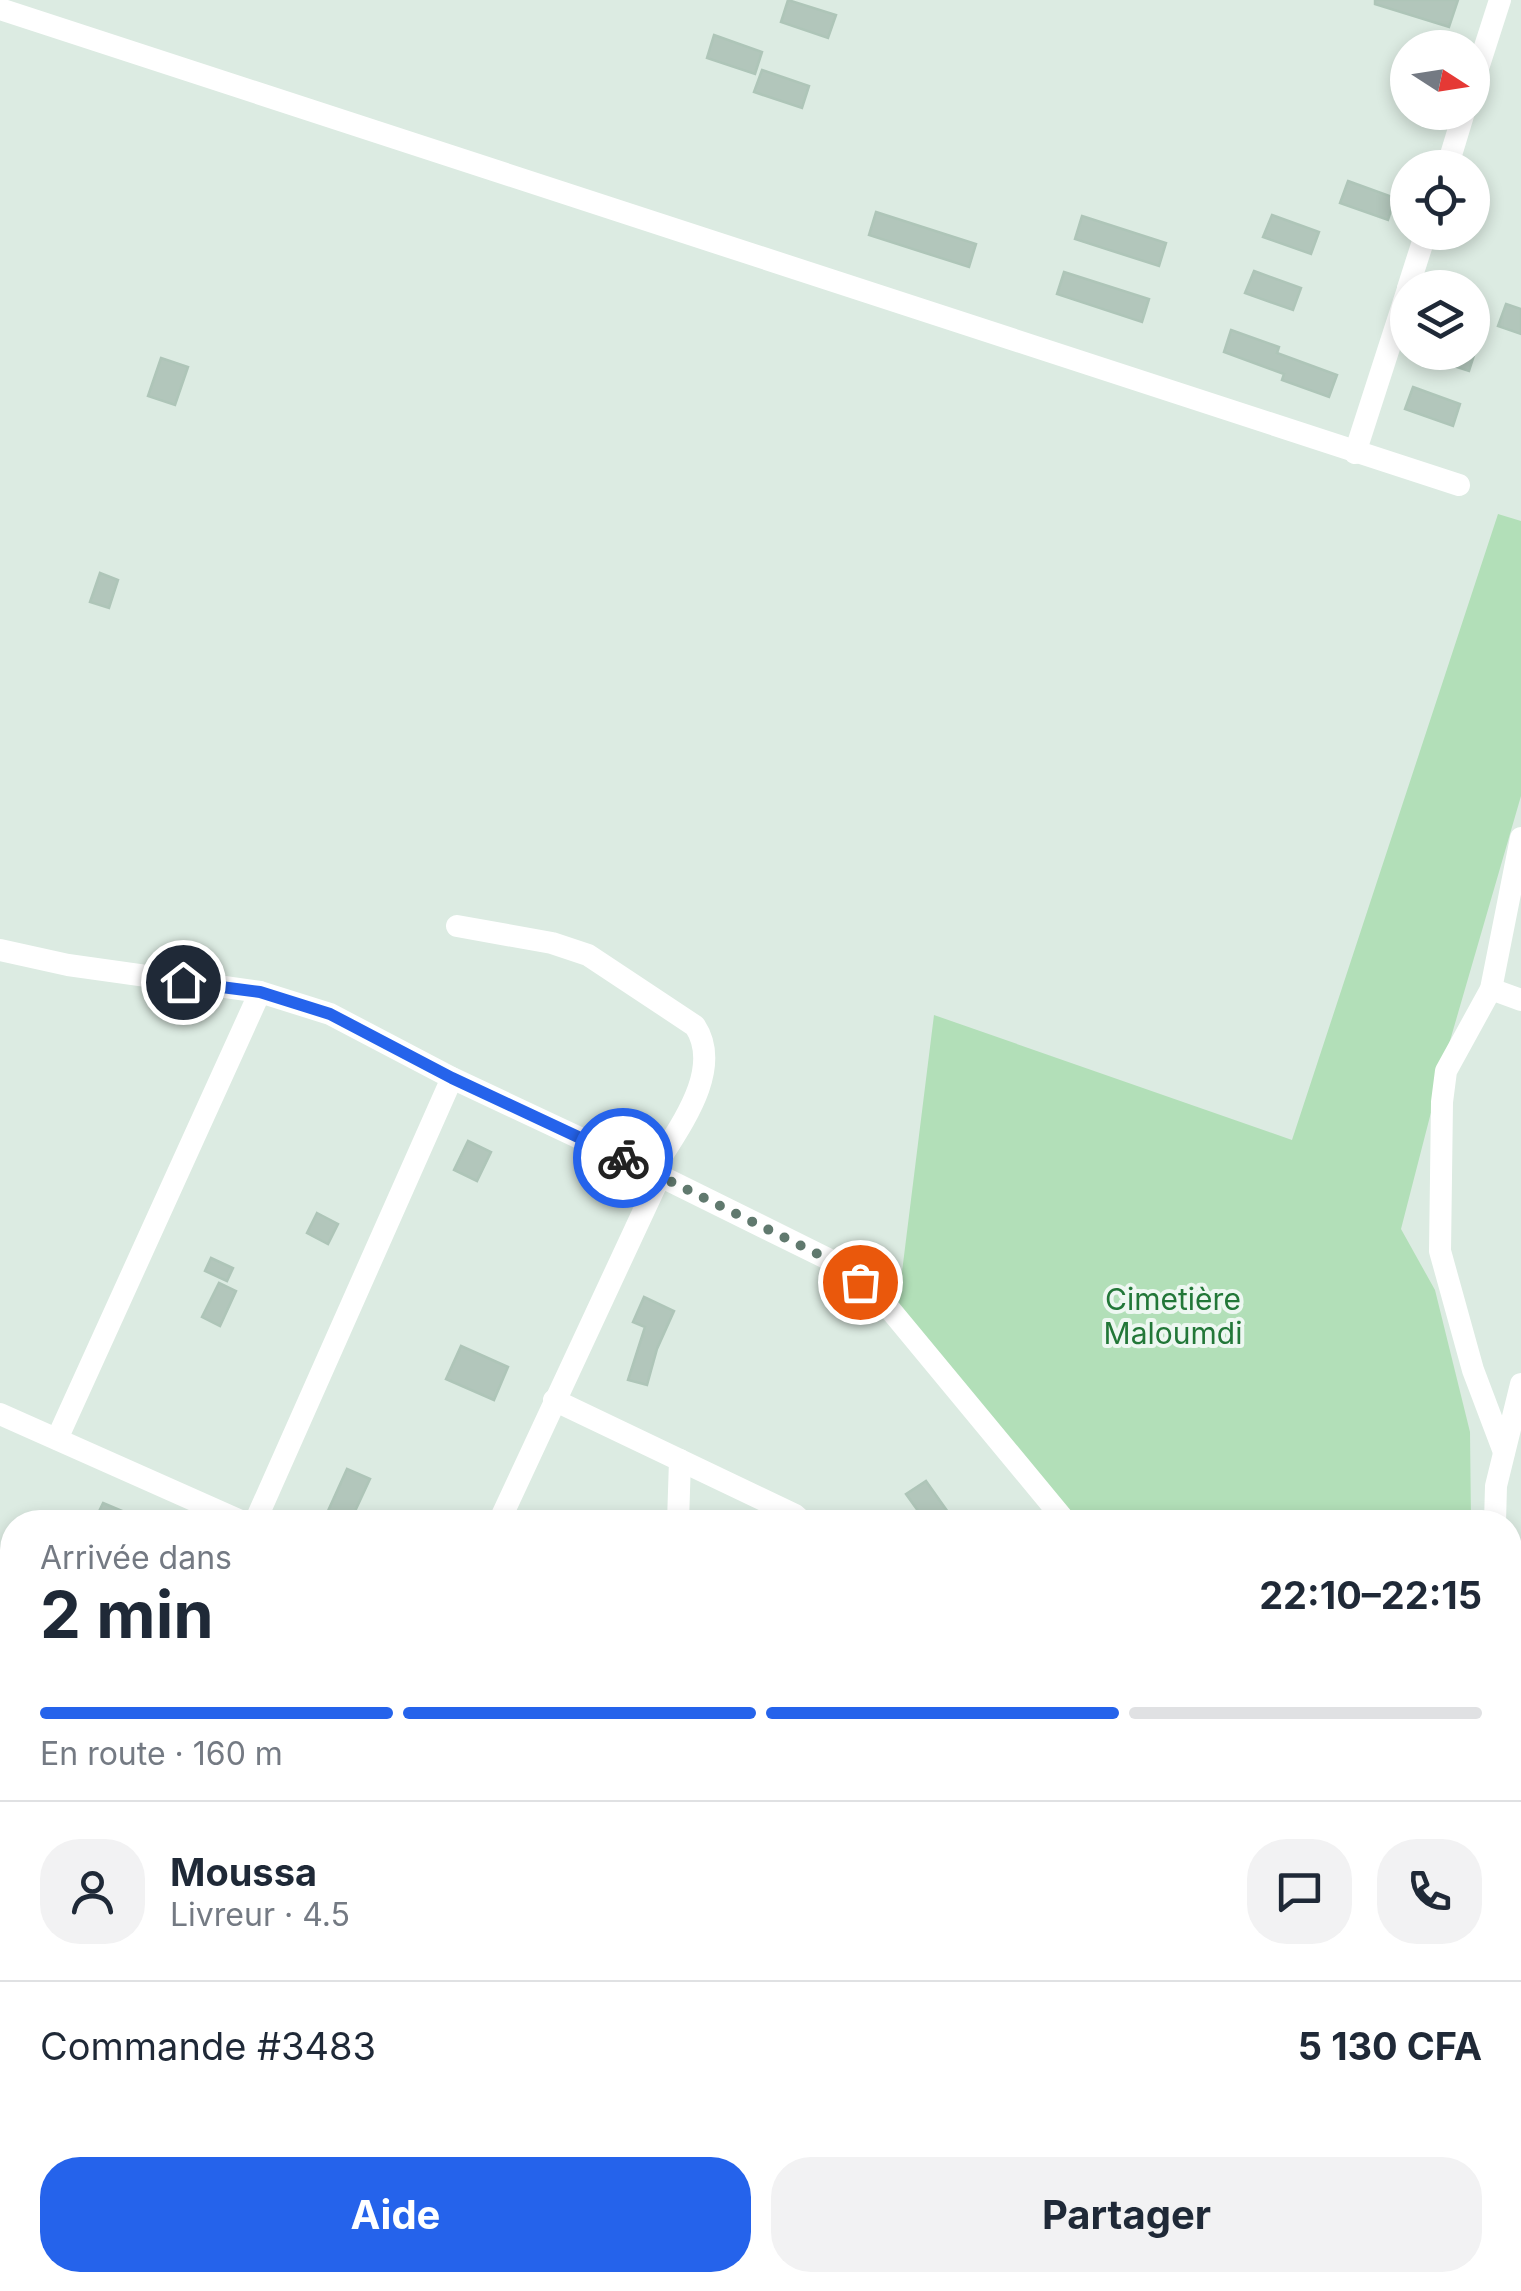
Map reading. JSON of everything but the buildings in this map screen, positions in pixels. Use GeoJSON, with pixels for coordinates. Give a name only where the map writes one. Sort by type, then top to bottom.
{"type":"FeatureCollection","features":[{"type":"Feature","properties":{"kind":"street"},"geometry":{"type":"LineString","coordinates":[[1490,31],[1500,0]]}},
{"type":"Feature","properties":{"kind":"street"},"geometry":{"type":"LineString","coordinates":[[0,10],[1460,485]]}},
{"type":"Feature","properties":{"kind":"street"},"geometry":{"type":"LineString","coordinates":[[1355,453],[1390,344]]}},
{"type":"Feature","properties":{"kind":"street"},"geometry":{"type":"LineString","coordinates":[[1504,1452],[1474,1370],[1440,1251],[1442,1102],[1446,1071],[1491,990],[1521,838]]}},
{"type":"Feature","properties":{"kind":"street"},"geometry":{"type":"LineString","coordinates":[[457,926],[552,943],[588,955],[695,1026],[702,1038],[704,1070],[693,1100],[504,1510]]}},
{"type":"Feature","properties":{"kind":"street"},"geometry":{"type":"LineString","coordinates":[[0,950],[68,965],[260,992],[330,1014],[452,1078],[832,1261],[888,1308],[1056,1510]]}},
{"type":"Feature","properties":{"kind":"street"},"geometry":{"type":"LineString","coordinates":[[1491,990],[1521,1000]]}},
{"type":"Feature","properties":{"kind":"street"},"geometry":{"type":"LineString","coordinates":[[57,1439],[260,992]]}},
{"type":"Feature","properties":{"kind":"street"},"geometry":{"type":"LineString","coordinates":[[260,1510],[452,1078]]}},
{"type":"Feature","properties":{"kind":"street"},"geometry":{"type":"LineString","coordinates":[[1496,1510],[1496,1486],[1521,1384]]}},
{"type":"Feature","properties":{"kind":"street"},"geometry":{"type":"LineString","coordinates":[[554,1400],[784,1510]]}},
{"type":"Feature","properties":{"kind":"street"},"geometry":{"type":"LineString","coordinates":[[0,1414],[216,1510]]}},
{"type":"Feature","properties":{"kind":"street"},"geometry":{"type":"LineString","coordinates":[[678,1510],[680,1460]]}},
{"type":"Feature","properties":{"kind":"green space","name":"Cimetière Maloumdi"},"geometry":{"type":"Polygon","coordinates":[[[1498,514],[1521,521],[1521,796],[1445,1058],[1401,1229],[1435,1290],[1470,1432],[1471,1510],[1067,1510],[898,1304],[934,1015],[1292,1140],[1498,514]]]}},
{"type":"Feature","properties":{"kind":"way so far"},"geometry":{"type":"LineString","coordinates":[[623,1158],[832,1261],[860,1282]]}},
{"type":"Feature","properties":{"kind":"route"},"geometry":{"type":"LineString","coordinates":[[183,982],[260,992],[330,1014],[452,1078],[623,1158]]}}]}
